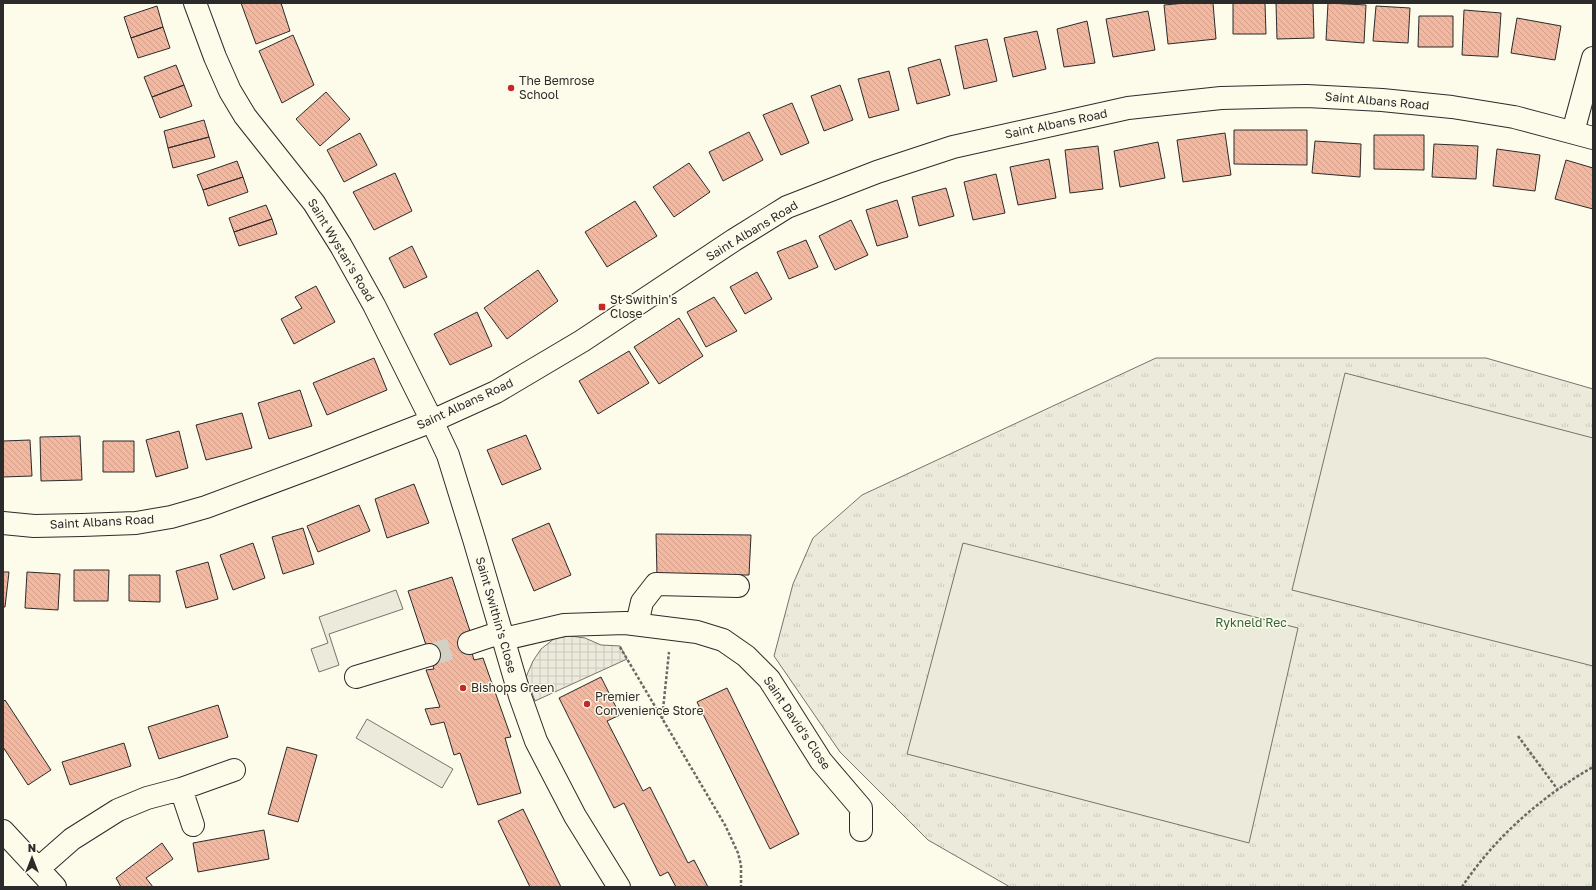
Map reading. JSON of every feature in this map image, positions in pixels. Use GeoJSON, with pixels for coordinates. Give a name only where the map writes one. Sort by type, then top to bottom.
{"type":"FeatureCollection","features":[{"type":"Feature","properties":{"kind":"street","name":"Saint Wystan's Road"},"geometry":{"type":"LineString","coordinates":[[195,3],[215,57],[230,91],[253,127],[314,203],[341,246],[374,305],[432,421]]}},
{"type":"Feature","properties":{"kind":"street"},"geometry":{"type":"LineString","coordinates":[[1583,135],[1593,58]]}},
{"type":"Feature","properties":{"kind":"street","name":"Saint Albans Road"},"geometry":{"type":"LineString","coordinates":[[3,523],[34,526],[82,526],[136,523],[171,517],[206,507],[432,421],[496,392],[582,341],[702,260],[787,208],[877,172],[953,147],[1128,108],[1221,98],[1307,96],[1382,100],[1452,108],[1514,117],[1583,135]]}},
{"type":"Feature","properties":{"kind":"street","name":"Saint Swithin's Close"},"geometry":{"type":"LineString","coordinates":[[432,421],[448,455],[520,696],[536,741],[575,816],[619,887]]}},
{"type":"Feature","properties":{"kind":"street"},"geometry":{"type":"LineString","coordinates":[[637,624],[642,602],[656,584],[738,586]]}},
{"type":"Feature","properties":{"kind":"street","name":"Saint David's Close"},"geometry":{"type":"LineString","coordinates":[[469,643],[503,635],[564,626],[607,624],[637,624],[672,628],[697,632],[723,640],[746,656],[769,679],[821,761],[861,808],[861,830]]}},
{"type":"Feature","properties":{"kind":"street"},"geometry":{"type":"LineString","coordinates":[[356,677],[429,655]]}},
{"type":"Feature","properties":{"kind":"street"},"geometry":{"type":"LineString","coordinates":[[39,868],[72,839],[118,810],[147,798],[181,789],[234,770]]}},
{"type":"Feature","properties":{"kind":"street"},"geometry":{"type":"LineString","coordinates":[[181,789],[193,825]]}},
{"type":"Feature","properties":{"kind":"street"},"geometry":{"type":"LineString","coordinates":[[3,831],[39,868],[55,887]]}},
{"type":"Feature","properties":{"kind":"path"},"geometry":{"type":"LineString","coordinates":[[607,624],[712,803],[738,853],[741,865],[741,887]]}},
{"type":"Feature","properties":{"kind":"path"},"geometry":{"type":"LineString","coordinates":[[662,719],[672,628]]}},
{"type":"Feature","properties":{"kind":"path"},"geometry":{"type":"LineString","coordinates":[[1518,736],[1558,790]]}},
{"type":"Feature","properties":{"kind":"path"},"geometry":{"type":"LineString","coordinates":[[1462,887],[1492,848],[1517,823],[1558,790],[1593,767]]}},
{"type":"Feature","properties":{"kind":"green space","name":"Rykneld Rec"},"geometry":{"type":"Polygon","coordinates":[[[1156,358],[1486,358],[1593,389],[1593,887],[1010,887],[928,840],[840,752],[774,656],[793,584],[813,538],[862,495],[1156,358]]]}},
{"type":"Feature","properties":{"kind":"green space"},"geometry":{"type":"Polygon","coordinates":[[[1345,373],[1593,438],[1593,666],[1292,590],[1345,373]]]}},
{"type":"Feature","properties":{"kind":"green space"},"geometry":{"type":"Polygon","coordinates":[[[963,543],[1298,628],[1249,843],[907,754],[963,543]]]}},
{"type":"Feature","properties":{"kind":"shaded area"},"geometry":{"type":"Polygon","coordinates":[[[396,590],[403,609],[329,634],[339,665],[319,672],[311,649],[328,643],[319,617],[396,590]]]}},
{"type":"Feature","properties":{"kind":"shaded area"},"geometry":{"type":"Polygon","coordinates":[[[570,636],[585,638],[601,645],[620,646],[627,659],[535,701],[526,677],[533,661],[541,649],[555,638],[570,636]]]}},
{"type":"Feature","properties":{"kind":"shaded area"},"geometry":{"type":"Polygon","coordinates":[[[367,719],[453,769],[442,788],[356,738],[367,719]]]}},
{"type":"Feature","properties":{"kind":"building"},"geometry":{"type":"Polygon","coordinates":[[[241,3],[281,3],[290,31],[256,44],[241,3]]]}},
{"type":"Feature","properties":{"kind":"building"},"geometry":{"type":"Polygon","coordinates":[[[1213,3],[1216,39],[1168,44],[1164,5],[1213,3]]]}},
{"type":"Feature","properties":{"kind":"building"},"geometry":{"type":"Polygon","coordinates":[[[1233,3],[1265,3],[1266,34],[1233,34],[1233,3]]]}},
{"type":"Feature","properties":{"kind":"building"},"geometry":{"type":"Polygon","coordinates":[[[1276,3],[1313,3],[1314,38],[1277,39],[1276,3]]]}},
{"type":"Feature","properties":{"kind":"building"},"geometry":{"type":"Polygon","coordinates":[[[1328,3],[1366,5],[1364,43],[1326,40],[1328,3]]]}},
{"type":"Feature","properties":{"kind":"building"},"geometry":{"type":"Polygon","coordinates":[[[157,6],[163,27],[131,38],[124,17],[157,6]]]}},
{"type":"Feature","properties":{"kind":"building"},"geometry":{"type":"Polygon","coordinates":[[[1376,6],[1410,8],[1408,43],[1373,41],[1376,6]]]}},
{"type":"Feature","properties":{"kind":"building"},"geometry":{"type":"Polygon","coordinates":[[[1464,10],[1501,13],[1498,57],[1462,55],[1464,10]]]}},
{"type":"Feature","properties":{"kind":"building"},"geometry":{"type":"Polygon","coordinates":[[[1148,11],[1155,50],[1113,57],[1106,19],[1148,11]]]}},
{"type":"Feature","properties":{"kind":"building"},"geometry":{"type":"Polygon","coordinates":[[[1419,16],[1453,16],[1453,47],[1418,47],[1419,16]]]}},
{"type":"Feature","properties":{"kind":"building"},"geometry":{"type":"Polygon","coordinates":[[[1517,18],[1561,26],[1555,60],[1511,53],[1517,18]]]}},
{"type":"Feature","properties":{"kind":"building"},"geometry":{"type":"Polygon","coordinates":[[[1087,21],[1095,63],[1064,67],[1057,29],[1087,21]]]}},
{"type":"Feature","properties":{"kind":"building"},"geometry":{"type":"Polygon","coordinates":[[[163,27],[170,48],[138,58],[131,38],[163,27]]]}},
{"type":"Feature","properties":{"kind":"building"},"geometry":{"type":"Polygon","coordinates":[[[1037,31],[1046,69],[1013,77],[1004,38],[1037,31]]]}},
{"type":"Feature","properties":{"kind":"building"},"geometry":{"type":"Polygon","coordinates":[[[293,35],[314,85],[282,103],[259,51],[293,35]]]}},
{"type":"Feature","properties":{"kind":"building"},"geometry":{"type":"Polygon","coordinates":[[[987,39],[997,81],[964,89],[955,46],[987,39]]]}},
{"type":"Feature","properties":{"kind":"building"},"geometry":{"type":"Polygon","coordinates":[[[940,59],[950,95],[917,104],[908,68],[940,59]]]}},
{"type":"Feature","properties":{"kind":"building"},"geometry":{"type":"Polygon","coordinates":[[[176,65],[184,85],[152,97],[144,77],[176,65]]]}},
{"type":"Feature","properties":{"kind":"building"},"geometry":{"type":"Polygon","coordinates":[[[889,71],[899,110],[869,118],[858,79],[889,71]]]}},
{"type":"Feature","properties":{"kind":"building"},"geometry":{"type":"Polygon","coordinates":[[[184,85],[192,106],[160,118],[152,97],[184,85]]]}},
{"type":"Feature","properties":{"kind":"building"},"geometry":{"type":"Polygon","coordinates":[[[840,85],[853,120],[824,131],[811,96],[840,85]]]}},
{"type":"Feature","properties":{"kind":"building"},"geometry":{"type":"Polygon","coordinates":[[[326,92],[350,119],[320,146],[296,119],[326,92]]]}},
{"type":"Feature","properties":{"kind":"building"},"geometry":{"type":"Polygon","coordinates":[[[792,103],[809,143],[781,155],[763,115],[792,103]]]}},
{"type":"Feature","properties":{"kind":"building"},"geometry":{"type":"Polygon","coordinates":[[[204,120],[209,137],[168,148],[164,131],[204,120]]]}},
{"type":"Feature","properties":{"kind":"building"},"geometry":{"type":"Polygon","coordinates":[[[1234,130],[1307,130],[1307,165],[1234,164],[1234,130]]]}},
{"type":"Feature","properties":{"kind":"building"},"geometry":{"type":"Polygon","coordinates":[[[749,132],[763,160],[723,181],[709,152],[749,132]]]}},
{"type":"Feature","properties":{"kind":"building"},"geometry":{"type":"Polygon","coordinates":[[[360,133],[377,165],[344,182],[327,150],[360,133]]]}},
{"type":"Feature","properties":{"kind":"building"},"geometry":{"type":"Polygon","coordinates":[[[1225,133],[1231,175],[1183,182],[1177,140],[1225,133]]]}},
{"type":"Feature","properties":{"kind":"building"},"geometry":{"type":"Polygon","coordinates":[[[1374,135],[1424,135],[1424,170],[1374,169],[1374,135]]]}},
{"type":"Feature","properties":{"kind":"building"},"geometry":{"type":"Polygon","coordinates":[[[209,137],[215,157],[173,168],[168,148],[209,137]]]}},
{"type":"Feature","properties":{"kind":"building"},"geometry":{"type":"Polygon","coordinates":[[[1315,141],[1361,144],[1360,177],[1312,173],[1315,141]]]}},
{"type":"Feature","properties":{"kind":"building"},"geometry":{"type":"Polygon","coordinates":[[[1158,142],[1165,178],[1120,187],[1114,151],[1158,142]]]}},
{"type":"Feature","properties":{"kind":"building"},"geometry":{"type":"Polygon","coordinates":[[[1434,144],[1478,146],[1476,179],[1432,177],[1434,144]]]}},
{"type":"Feature","properties":{"kind":"building"},"geometry":{"type":"Polygon","coordinates":[[[1098,146],[1103,189],[1070,193],[1065,150],[1098,146]]]}},
{"type":"Feature","properties":{"kind":"building"},"geometry":{"type":"Polygon","coordinates":[[[1497,149],[1540,155],[1535,191],[1493,186],[1497,149]]]}},
{"type":"Feature","properties":{"kind":"building"},"geometry":{"type":"Polygon","coordinates":[[[1049,159],[1056,198],[1018,205],[1010,167],[1049,159]]]}},
{"type":"Feature","properties":{"kind":"building"},"geometry":{"type":"Polygon","coordinates":[[[1566,160],[1593,168],[1593,209],[1555,199],[1566,160]]]}},
{"type":"Feature","properties":{"kind":"building"},"geometry":{"type":"Polygon","coordinates":[[[237,161],[243,177],[203,190],[197,175],[237,161]]]}},
{"type":"Feature","properties":{"kind":"building"},"geometry":{"type":"Polygon","coordinates":[[[689,163],[710,192],[674,217],[653,187],[689,163]]]}},
{"type":"Feature","properties":{"kind":"building"},"geometry":{"type":"Polygon","coordinates":[[[395,173],[412,211],[374,230],[353,192],[395,173]]]}},
{"type":"Feature","properties":{"kind":"building"},"geometry":{"type":"Polygon","coordinates":[[[996,174],[1005,213],[973,220],[964,182],[996,174]]]}},
{"type":"Feature","properties":{"kind":"building"},"geometry":{"type":"Polygon","coordinates":[[[243,177],[248,192],[208,206],[203,190],[243,177]]]}},
{"type":"Feature","properties":{"kind":"building"},"geometry":{"type":"Polygon","coordinates":[[[946,188],[954,216],[919,226],[912,197],[946,188]]]}},
{"type":"Feature","properties":{"kind":"building"},"geometry":{"type":"Polygon","coordinates":[[[897,200],[908,237],[877,246],[866,210],[897,200]]]}},
{"type":"Feature","properties":{"kind":"building"},"geometry":{"type":"Polygon","coordinates":[[[635,201],[657,236],[607,267],[585,232],[635,201]]]}},
{"type":"Feature","properties":{"kind":"building"},"geometry":{"type":"Polygon","coordinates":[[[266,205],[272,219],[234,232],[229,218],[266,205]]]}},
{"type":"Feature","properties":{"kind":"building"},"geometry":{"type":"Polygon","coordinates":[[[272,219],[277,234],[239,246],[234,232],[272,219]]]}},
{"type":"Feature","properties":{"kind":"building"},"geometry":{"type":"Polygon","coordinates":[[[851,220],[868,255],[835,270],[819,236],[851,220]]]}},
{"type":"Feature","properties":{"kind":"building"},"geometry":{"type":"Polygon","coordinates":[[[806,240],[818,267],[789,279],[777,252],[806,240]]]}},
{"type":"Feature","properties":{"kind":"building"},"geometry":{"type":"Polygon","coordinates":[[[412,246],[427,277],[404,288],[389,258],[412,246]]]}},
{"type":"Feature","properties":{"kind":"building"},"geometry":{"type":"Polygon","coordinates":[[[538,270],[558,301],[507,339],[484,308],[538,270]]]}},
{"type":"Feature","properties":{"kind":"building"},"geometry":{"type":"Polygon","coordinates":[[[757,272],[772,299],[745,314],[730,287],[757,272]]]}},
{"type":"Feature","properties":{"kind":"building"},"geometry":{"type":"Polygon","coordinates":[[[316,286],[335,322],[294,344],[281,319],[302,308],[295,297],[316,286]]]}},
{"type":"Feature","properties":{"kind":"building"},"geometry":{"type":"Polygon","coordinates":[[[714,297],[737,331],[706,347],[687,312],[714,297]]]}},
{"type":"Feature","properties":{"kind":"building"},"geometry":{"type":"Polygon","coordinates":[[[477,312],[492,346],[450,365],[434,334],[477,312]]]}},
{"type":"Feature","properties":{"kind":"building"},"geometry":{"type":"Polygon","coordinates":[[[679,318],[703,356],[659,384],[634,347],[679,318]]]}},
{"type":"Feature","properties":{"kind":"building"},"geometry":{"type":"Polygon","coordinates":[[[629,351],[649,383],[598,414],[579,381],[629,351]]]}},
{"type":"Feature","properties":{"kind":"building"},"geometry":{"type":"Polygon","coordinates":[[[374,358],[387,390],[327,415],[313,383],[374,358]]]}},
{"type":"Feature","properties":{"kind":"building"},"geometry":{"type":"Polygon","coordinates":[[[300,390],[312,426],[269,439],[258,403],[300,390]]]}},
{"type":"Feature","properties":{"kind":"building"},"geometry":{"type":"Polygon","coordinates":[[[242,413],[252,448],[206,460],[196,425],[242,413]]]}},
{"type":"Feature","properties":{"kind":"building"},"geometry":{"type":"Polygon","coordinates":[[[179,431],[188,468],[156,477],[146,440],[179,431]]]}},
{"type":"Feature","properties":{"kind":"building"},"geometry":{"type":"Polygon","coordinates":[[[526,435],[541,469],[502,485],[487,450],[526,435]]]}},
{"type":"Feature","properties":{"kind":"building"},"geometry":{"type":"Polygon","coordinates":[[[80,436],[82,480],[41,481],[40,437],[80,436]]]}},
{"type":"Feature","properties":{"kind":"building"},"geometry":{"type":"Polygon","coordinates":[[[30,440],[32,476],[3,477],[3,441],[30,440]]]}},
{"type":"Feature","properties":{"kind":"building"},"geometry":{"type":"Polygon","coordinates":[[[103,441],[134,441],[134,472],[103,472],[103,441]]]}},
{"type":"Feature","properties":{"kind":"building"},"geometry":{"type":"Polygon","coordinates":[[[414,484],[429,523],[387,538],[375,499],[414,484]]]}},
{"type":"Feature","properties":{"kind":"building"},"geometry":{"type":"Polygon","coordinates":[[[359,505],[370,531],[318,552],[307,526],[359,505]]]}},
{"type":"Feature","properties":{"kind":"building"},"geometry":{"type":"Polygon","coordinates":[[[549,523],[571,575],[534,591],[512,539],[549,523]]]}},
{"type":"Feature","properties":{"kind":"building"},"geometry":{"type":"Polygon","coordinates":[[[303,528],[314,564],[283,574],[272,537],[303,528]]]}},
{"type":"Feature","properties":{"kind":"building"},"geometry":{"type":"Polygon","coordinates":[[[656,534],[751,535],[749,575],[657,575],[656,534]]]}},
{"type":"Feature","properties":{"kind":"building"},"geometry":{"type":"Polygon","coordinates":[[[253,543],[265,578],[233,590],[220,555],[253,543]]]}},
{"type":"Feature","properties":{"kind":"building"},"geometry":{"type":"Polygon","coordinates":[[[208,562],[218,599],[186,608],[176,571],[208,562]]]}},
{"type":"Feature","properties":{"kind":"building"},"geometry":{"type":"Polygon","coordinates":[[[74,570],[109,570],[108,601],[74,601],[74,570]]]}},
{"type":"Feature","properties":{"kind":"building"},"geometry":{"type":"Polygon","coordinates":[[[3,572],[9,572],[5,607],[3,607],[3,572]]]}},
{"type":"Feature","properties":{"kind":"building"},"geometry":{"type":"Polygon","coordinates":[[[27,572],[60,574],[58,610],[25,608],[27,572]]]}},
{"type":"Feature","properties":{"kind":"building"},"geometry":{"type":"Polygon","coordinates":[[[129,575],[160,575],[160,602],[129,601],[129,575]]]}},
{"type":"Feature","properties":{"kind":"building","name":"Bishops Green"},"geometry":{"type":"Polygon","coordinates":[[[452,577],[471,634],[467,635],[474,660],[483,658],[511,737],[505,738],[521,793],[478,805],[460,753],[454,755],[444,722],[431,725],[425,709],[440,707],[426,670],[434,669],[408,591],[452,577]]]}},
{"type":"Feature","properties":{"kind":"building"},"geometry":{"type":"Polygon","coordinates":[[[601,677],[620,715],[607,721],[643,791],[650,787],[688,863],[694,860],[708,887],[676,887],[668,872],[660,876],[624,803],[614,808],[559,698],[601,677]]]}},
{"type":"Feature","properties":{"kind":"building"},"geometry":{"type":"Polygon","coordinates":[[[727,688],[799,834],[770,849],[697,702],[727,688]]]}},
{"type":"Feature","properties":{"kind":"building"},"geometry":{"type":"Polygon","coordinates":[[[5,700],[51,770],[28,785],[3,747],[3,702],[5,700]]]}},
{"type":"Feature","properties":{"kind":"building"},"geometry":{"type":"Polygon","coordinates":[[[218,705],[228,737],[159,759],[148,727],[218,705]]]}},
{"type":"Feature","properties":{"kind":"building"},"geometry":{"type":"Polygon","coordinates":[[[124,743],[131,766],[70,785],[62,762],[124,743]]]}},
{"type":"Feature","properties":{"kind":"building"},"geometry":{"type":"Polygon","coordinates":[[[287,747],[317,755],[298,822],[268,814],[287,747]]]}},
{"type":"Feature","properties":{"kind":"building"},"geometry":{"type":"Polygon","coordinates":[[[523,809],[561,887],[530,887],[498,821],[523,809]]]}},
{"type":"Feature","properties":{"kind":"building"},"geometry":{"type":"Polygon","coordinates":[[[264,830],[269,859],[198,872],[193,843],[264,830]]]}},
{"type":"Feature","properties":{"kind":"building"},"geometry":{"type":"Polygon","coordinates":[[[162,843],[173,859],[146,878],[153,887],[121,887],[116,878],[162,843]]]}},
{"type":"Feature","properties":{"kind":"tunnel"},"geometry":{"type":"LineString","coordinates":[[429,655],[469,643]]}},
{"type":"Feature","properties":{"kind":"place","name":"The Bemrose School"},"geometry":{"type":"Point","coordinates":[511,88]}},
{"type":"Feature","properties":{"kind":"place","name":"St Swithin's Close"},"geometry":{"type":"Point","coordinates":[602,307]}},
{"type":"Feature","properties":{"kind":"place","name":"Bishops Green"},"geometry":{"type":"Point","coordinates":[463,688]}},
{"type":"Feature","properties":{"kind":"place","name":"Premier Convenience Store"},"geometry":{"type":"Point","coordinates":[587,704]}}]}
